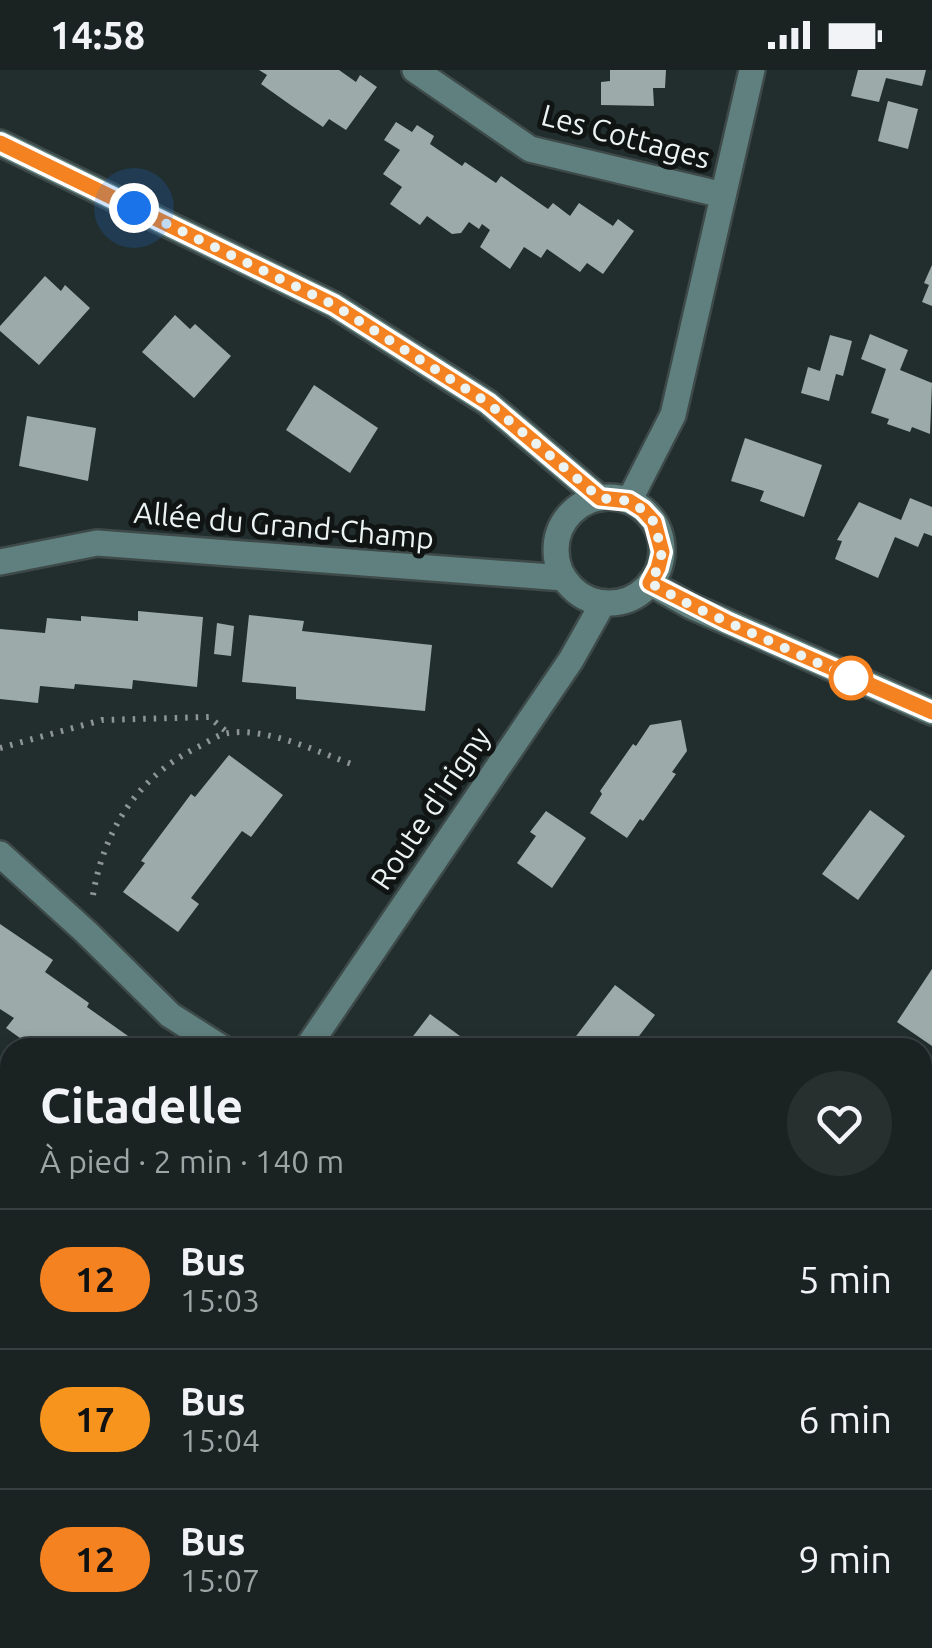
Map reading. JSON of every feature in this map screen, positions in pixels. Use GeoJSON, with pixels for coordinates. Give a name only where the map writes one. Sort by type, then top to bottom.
{"type":"FeatureCollection","features":[{"type":"Feature","properties":{"kind":"street","name":"Les Cottages"},"geometry":{"type":"LineString","coordinates":[[415,70],[530,149],[723,195]]}},
{"type":"Feature","properties":{"kind":"street"},"geometry":{"type":"LineString","coordinates":[[629,501],[673,415],[752,70]]}},
{"type":"Feature","properties":{"kind":"street"},"geometry":{"type":"LineString","coordinates":[[0,143],[334,305],[488,403],[600,498]]}},
{"type":"Feature","properties":{"kind":"street"},"geometry":{"type":"LineString","coordinates":[[600,498],[629,501],[654,522],[660,536],[658,568],[650,583],[629,599],[603,603],[574,591],[557,562],[560,528],[583,503],[600,498]]}},
{"type":"Feature","properties":{"kind":"street","name":"Allée du Grand-Champ"},"geometry":{"type":"LineString","coordinates":[[0,562],[97,543],[564,578]]}},
{"type":"Feature","properties":{"kind":"street"},"geometry":{"type":"LineString","coordinates":[[650,583],[709,614],[932,712]]}},
{"type":"Feature","properties":{"kind":"street","name":"Route d'Irigny"},"geometry":{"type":"LineString","coordinates":[[314,1038],[571,660],[603,603]]}},
{"type":"Feature","properties":{"kind":"street"},"geometry":{"type":"LineString","coordinates":[[0,854],[170,1015],[206,1038]]}},
{"type":"Feature","properties":{"kind":"path"},"geometry":{"type":"LineString","coordinates":[[0,748],[102,720],[209,716],[227,732]]}},
{"type":"Feature","properties":{"kind":"path"},"geometry":{"type":"LineString","coordinates":[[86,932],[107,841],[123,811],[176,758],[227,732],[276,736],[354,765]]}},
{"type":"Feature","properties":{"kind":"building"},"geometry":{"type":"Polygon","coordinates":[[[259,70],[339,70],[356,82],[360,75],[377,87],[346,130],[329,119],[323,127],[261,84],[267,75],[259,70]]]}},
{"type":"Feature","properties":{"kind":"building"},"geometry":{"type":"Polygon","coordinates":[[[610,70],[666,70],[665,88],[653,88],[654,106],[601,105],[601,82],[610,81],[610,70]]]}},
{"type":"Feature","properties":{"kind":"building"},"geometry":{"type":"Polygon","coordinates":[[[858,70],[926,70],[922,86],[886,78],[879,102],[851,96],[858,70]]]}},
{"type":"Feature","properties":{"kind":"building"},"geometry":{"type":"Polygon","coordinates":[[[888,101],[918,109],[908,149],[878,141],[888,101]]]}},
{"type":"Feature","properties":{"kind":"building"},"geometry":{"type":"Polygon","coordinates":[[[396,122],[412,132],[417,125],[434,136],[430,144],[462,166],[465,162],[496,183],[501,176],[548,209],[553,203],[570,216],[579,203],[613,226],[618,219],[634,231],[603,274],[587,263],[580,272],[547,249],[541,258],[524,247],[510,269],[480,247],[490,230],[482,224],[479,229],[469,222],[461,233],[452,234],[427,216],[420,225],[390,204],[402,187],[383,174],[400,150],[384,140],[396,122]]]}},
{"type":"Feature","properties":{"kind":"building"},"geometry":{"type":"Polygon","coordinates":[[[932,265],[932,306],[922,302],[929,285],[924,283],[932,265]]]}},
{"type":"Feature","properties":{"kind":"building"},"geometry":{"type":"Polygon","coordinates":[[[45,276],[61,291],[65,285],[90,308],[39,365],[0,331],[0,326],[45,276]]]}},
{"type":"Feature","properties":{"kind":"building"},"geometry":{"type":"Polygon","coordinates":[[[175,315],[190,329],[195,324],[231,356],[194,398],[142,352],[175,315]]]}},
{"type":"Feature","properties":{"kind":"building"},"geometry":{"type":"Polygon","coordinates":[[[870,334],[908,350],[900,370],[932,383],[930,434],[887,424],[889,419],[871,413],[886,369],[861,359],[870,334]]]}},
{"type":"Feature","properties":{"kind":"building"},"geometry":{"type":"Polygon","coordinates":[[[830,335],[852,341],[843,376],[836,374],[829,401],[801,393],[808,367],[820,371],[830,335]]]}},
{"type":"Feature","properties":{"kind":"building"},"geometry":{"type":"Polygon","coordinates":[[[314,385],[378,428],[350,473],[286,430],[314,385]]]}},
{"type":"Feature","properties":{"kind":"building"},"geometry":{"type":"Polygon","coordinates":[[[27,416],[96,428],[88,481],[19,466],[27,416]]]}},
{"type":"Feature","properties":{"kind":"building"},"geometry":{"type":"Polygon","coordinates":[[[745,438],[822,465],[804,517],[760,501],[764,491],[731,481],[745,438]]]}},
{"type":"Feature","properties":{"kind":"building"},"geometry":{"type":"Polygon","coordinates":[[[910,498],[932,507],[932,536],[924,533],[918,547],[895,537],[878,578],[835,559],[842,541],[837,540],[859,502],[901,520],[910,498]]]}},
{"type":"Feature","properties":{"kind":"building"},"geometry":{"type":"Polygon","coordinates":[[[138,611],[203,617],[197,687],[133,680],[132,689],[75,684],[74,689],[40,686],[38,703],[0,699],[0,629],[45,633],[47,618],[81,621],[81,616],[138,621],[138,611]]]}},
{"type":"Feature","properties":{"kind":"building"},"geometry":{"type":"Polygon","coordinates":[[[249,615],[304,621],[302,631],[432,645],[425,711],[296,699],[296,687],[242,682],[249,615]]]}},
{"type":"Feature","properties":{"kind":"building"},"geometry":{"type":"Polygon","coordinates":[[[217,623],[234,626],[231,656],[214,654],[217,623]]]}},
{"type":"Feature","properties":{"kind":"building"},"geometry":{"type":"Polygon","coordinates":[[[681,720],[687,751],[672,772],[676,774],[627,838],[590,813],[602,794],[600,791],[650,725],[681,720]]]}},
{"type":"Feature","properties":{"kind":"building"},"geometry":{"type":"Polygon","coordinates":[[[229,755],[283,795],[251,837],[242,831],[191,898],[199,904],[178,932],[123,892],[191,794],[195,797],[229,755]]]}},
{"type":"Feature","properties":{"kind":"building"},"geometry":{"type":"Polygon","coordinates":[[[870,810],[905,836],[858,900],[822,874],[870,810]]]}},
{"type":"Feature","properties":{"kind":"building"},"geometry":{"type":"Polygon","coordinates":[[[546,811],[586,838],[552,888],[517,863],[536,836],[530,832],[546,811]]]}},
{"type":"Feature","properties":{"kind":"building"},"geometry":{"type":"Polygon","coordinates":[[[0,924],[53,960],[45,972],[131,1038],[20,1038],[6,1028],[14,1018],[0,1009],[0,924]]]}},
{"type":"Feature","properties":{"kind":"building"},"geometry":{"type":"Polygon","coordinates":[[[932,969],[932,1038],[920,1038],[897,1022],[932,969]]]}},
{"type":"Feature","properties":{"kind":"building"},"geometry":{"type":"Polygon","coordinates":[[[615,985],[655,1015],[638,1038],[575,1038],[615,985]]]}},
{"type":"Feature","properties":{"kind":"building"},"geometry":{"type":"Polygon","coordinates":[[[430,1014],[460,1036],[458,1038],[412,1038],[430,1014]]]}},
{"type":"Feature","properties":{"kind":"bus line","name":"12"},"geometry":{"type":"LineString","coordinates":[[0,143],[334,305],[488,403],[600,498],[629,501],[654,522],[662,552],[650,583],[692,606],[932,712]]}},
{"type":"Feature","properties":{"kind":"route"},"geometry":{"type":"LineString","coordinates":[[134,208],[334,305],[488,403],[600,498],[629,501],[654,522],[662,552],[650,583],[851,678]]}}]}
